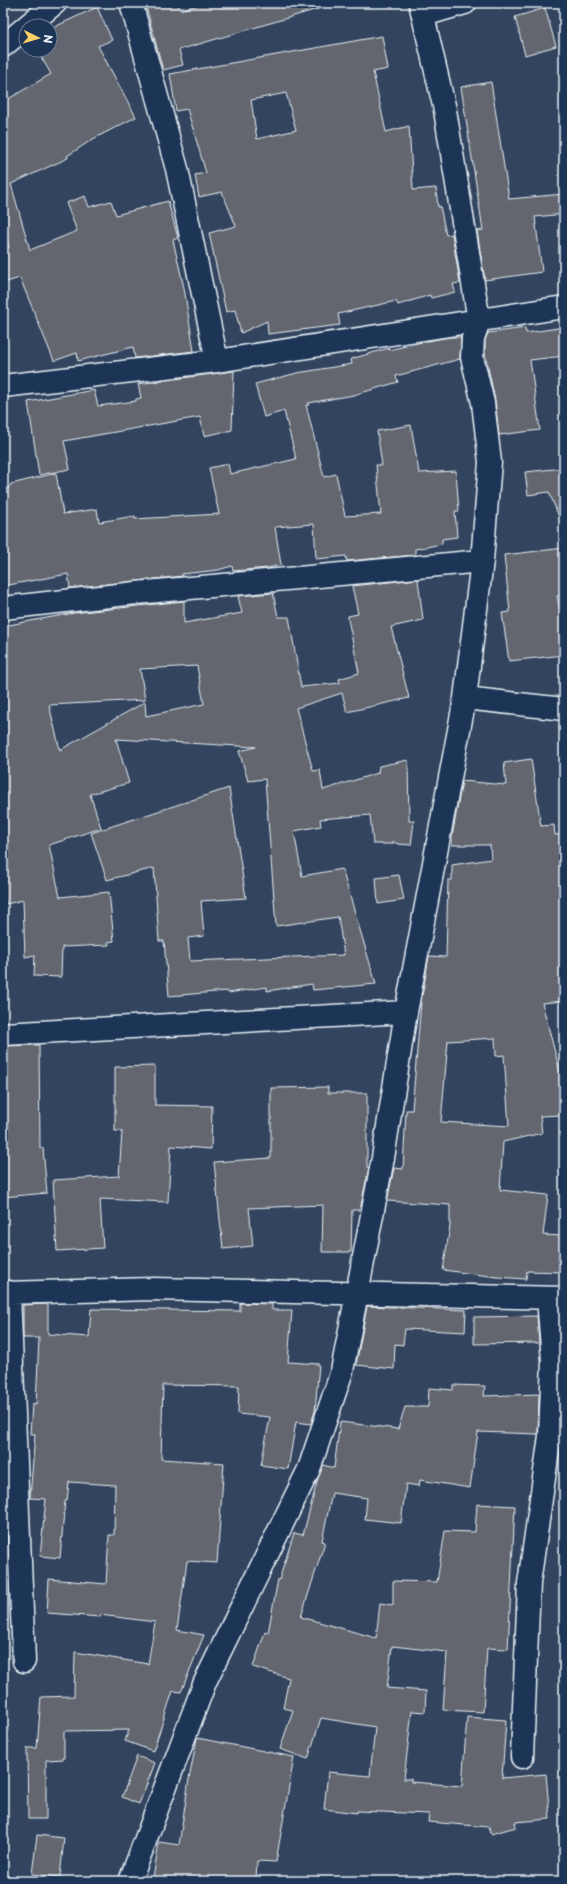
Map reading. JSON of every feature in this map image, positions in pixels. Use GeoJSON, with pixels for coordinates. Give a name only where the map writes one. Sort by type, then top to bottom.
{"type":"FeatureCollection","features":[{"type":"Feature","properties":{"kind":"street"},"geometry":{"type":"LineString","coordinates":[[37,18],[55,3]]}},
{"type":"Feature","properties":{"kind":"street"},"geometry":{"type":"LineString","coordinates":[[131,3],[177,169],[217,361]]}},
{"type":"Feature","properties":{"kind":"street"},"geometry":{"type":"LineString","coordinates":[[130,1881],[206,1682],[310,1469],[342,1371],[383,1158],[406,1012],[465,698],[482,561],[490,462],[483,403],[472,356],[473,338],[479,321],[446,110],[422,9],[465,3]]}},
{"type":"Feature","properties":{"kind":"street"},"geometry":{"type":"LineString","coordinates":[[3,46],[18,34]]}},
{"type":"Feature","properties":{"kind":"street"},"geometry":{"type":"LineString","coordinates":[[3,386],[217,361],[564,307]]}},
{"type":"Feature","properties":{"kind":"street"},"geometry":{"type":"LineString","coordinates":[[3,608],[136,593],[482,561]]}},
{"type":"Feature","properties":{"kind":"street"},"geometry":{"type":"LineString","coordinates":[[465,698],[564,709]]}},
{"type":"Feature","properties":{"kind":"street"},"geometry":{"type":"LineString","coordinates":[[3,1034],[406,1012]]}},
{"type":"Feature","properties":{"kind":"street"},"geometry":{"type":"LineString","coordinates":[[24,1661],[6,1292],[153,1289],[556,1298],[550,1436],[529,1584],[522,1757]]}},
{"type":"Feature","properties":{"kind":"building"},"geometry":{"type":"Polygon","coordinates":[[[145,3],[177,3],[180,10],[205,3],[320,3],[321,8],[179,50],[183,65],[163,70],[145,3]]]}},
{"type":"Feature","properties":{"kind":"building"},"geometry":{"type":"Polygon","coordinates":[[[97,7],[112,40],[98,46],[136,117],[93,139],[67,156],[68,158],[11,184],[30,250],[77,231],[66,203],[85,196],[89,207],[111,201],[116,215],[168,201],[178,238],[173,240],[184,288],[194,351],[135,358],[133,347],[78,361],[77,353],[54,361],[20,278],[3,283],[3,249],[9,247],[3,225],[3,102],[51,74],[42,58],[58,58],[58,25],[97,7]]]}},
{"type":"Feature","properties":{"kind":"building"},"geometry":{"type":"Polygon","coordinates":[[[545,8],[556,46],[525,55],[515,17],[545,8]]]}},
{"type":"Feature","properties":{"kind":"building"},"geometry":{"type":"Polygon","coordinates":[[[382,36],[388,69],[373,72],[386,132],[409,126],[413,190],[436,188],[438,207],[440,206],[446,235],[452,234],[460,283],[453,284],[455,292],[431,298],[430,295],[398,305],[396,301],[338,314],[340,325],[268,334],[267,321],[241,333],[235,310],[226,312],[209,233],[236,226],[222,192],[199,197],[195,175],[206,173],[187,109],[176,111],[170,74],[382,36]],[[286,93],[251,100],[257,139],[296,130],[286,93]]]}},
{"type":"Feature","properties":{"kind":"building"},"geometry":{"type":"Polygon","coordinates":[[[491,82],[509,199],[564,194],[564,214],[535,217],[542,272],[485,280],[477,231],[483,230],[461,87],[491,82]]]}},
{"type":"Feature","properties":{"kind":"building"},"geometry":{"type":"Polygon","coordinates":[[[564,327],[564,356],[530,360],[540,430],[499,435],[495,400],[485,353],[485,340],[488,333],[525,328],[526,333],[564,327]]]}},
{"type":"Feature","properties":{"kind":"building"},"geometry":{"type":"Polygon","coordinates":[[[450,337],[461,337],[460,359],[396,376],[398,382],[354,395],[308,403],[309,405],[306,405],[324,477],[336,474],[345,516],[381,514],[376,465],[382,465],[377,431],[411,425],[419,473],[456,471],[459,511],[455,511],[457,537],[442,539],[442,544],[415,549],[415,555],[347,561],[346,556],[316,559],[314,524],[275,527],[281,565],[268,568],[233,571],[232,566],[218,570],[182,574],[183,576],[70,588],[68,574],[3,586],[3,491],[7,490],[11,484],[56,473],[63,514],[97,509],[99,522],[135,516],[135,519],[219,514],[209,468],[228,464],[230,474],[296,459],[284,411],[264,417],[255,384],[297,373],[352,364],[351,359],[389,348],[389,350],[450,337]]]}},
{"type":"Feature","properties":{"kind":"building"},"geometry":{"type":"Polygon","coordinates":[[[234,371],[232,430],[204,436],[200,417],[64,441],[70,469],[39,475],[28,402],[94,390],[98,406],[136,401],[136,399],[141,398],[138,384],[234,371]]]}},
{"type":"Feature","properties":{"kind":"building"},"geometry":{"type":"Polygon","coordinates":[[[564,468],[563,527],[549,492],[528,495],[525,472],[564,468]]]}},
{"type":"Feature","properties":{"kind":"building"},"geometry":{"type":"Polygon","coordinates":[[[564,548],[564,595],[557,596],[564,628],[564,655],[509,661],[502,613],[510,612],[504,555],[564,548]]]}},
{"type":"Feature","properties":{"kind":"building"},"geometry":{"type":"Polygon","coordinates":[[[418,579],[423,620],[391,627],[409,698],[347,712],[342,693],[296,708],[313,771],[320,770],[323,790],[378,773],[379,766],[408,760],[409,821],[414,821],[411,845],[398,844],[392,841],[393,844],[373,844],[370,815],[320,819],[321,826],[294,831],[302,876],[342,869],[376,984],[313,990],[312,984],[267,991],[267,987],[228,993],[227,991],[169,996],[164,941],[159,941],[154,868],[107,880],[91,833],[229,788],[246,898],[201,901],[204,936],[188,938],[190,961],[344,955],[338,917],[276,926],[265,779],[248,781],[239,751],[256,747],[116,739],[129,783],[90,794],[101,828],[49,845],[60,897],[109,892],[114,941],[108,942],[109,945],[62,947],[61,977],[34,976],[35,955],[25,957],[23,900],[6,904],[3,890],[3,626],[74,613],[184,601],[184,623],[242,613],[238,596],[273,593],[278,617],[289,617],[301,687],[340,683],[339,679],[359,673],[348,619],[348,616],[358,614],[352,586],[418,579]],[[197,666],[140,669],[145,700],[49,705],[60,750],[145,702],[146,716],[204,704],[197,666]]]}},
{"type":"Feature","properties":{"kind":"building"},"geometry":{"type":"Polygon","coordinates":[[[531,759],[541,826],[554,825],[555,835],[564,834],[564,1001],[542,1003],[562,1079],[564,1079],[564,1115],[540,1116],[542,1133],[503,1142],[500,1190],[548,1195],[543,1235],[564,1236],[564,1272],[527,1271],[526,1279],[443,1270],[450,1226],[450,1205],[387,1201],[394,1168],[403,1169],[406,1110],[412,1110],[421,1002],[429,956],[446,957],[448,880],[452,880],[452,865],[491,859],[490,845],[452,845],[452,837],[462,781],[506,785],[504,763],[531,759]],[[495,1038],[448,1041],[441,1122],[509,1126],[504,1055],[496,1056],[495,1038]]]}},
{"type":"Feature","properties":{"kind":"building"},"geometry":{"type":"Polygon","coordinates":[[[399,875],[404,900],[378,904],[376,878],[399,875]]]}},
{"type":"Feature","properties":{"kind":"building"},"geometry":{"type":"Polygon","coordinates":[[[39,1045],[40,1148],[43,1148],[47,1193],[3,1197],[3,1046],[39,1045]]]}},
{"type":"Feature","properties":{"kind":"building"},"geometry":{"type":"Polygon","coordinates":[[[155,1066],[155,1105],[212,1106],[211,1149],[171,1146],[168,1202],[100,1199],[103,1248],[57,1251],[53,1180],[119,1176],[122,1131],[115,1131],[115,1067],[155,1066]]]}},
{"type":"Feature","properties":{"kind":"building"},"geometry":{"type":"Polygon","coordinates":[[[328,1087],[328,1093],[367,1093],[367,1167],[369,1167],[360,1210],[352,1210],[351,1252],[322,1252],[323,1205],[249,1208],[253,1246],[223,1249],[214,1162],[271,1158],[271,1088],[328,1087]]]}},
{"type":"Feature","properties":{"kind":"building"},"geometry":{"type":"Polygon","coordinates":[[[240,1303],[272,1304],[272,1310],[292,1310],[288,1362],[319,1364],[315,1411],[311,1424],[296,1422],[288,1469],[261,1465],[270,1417],[238,1414],[239,1386],[163,1385],[161,1459],[224,1463],[217,1563],[187,1561],[177,1630],[204,1635],[181,1692],[173,1691],[153,1751],[125,1741],[129,1730],[64,1731],[64,1759],[46,1760],[46,1819],[28,1819],[27,1748],[37,1748],[41,1697],[74,1696],[75,1652],[148,1664],[155,1622],[100,1615],[100,1617],[47,1613],[49,1579],[106,1584],[109,1535],[114,1535],[115,1485],[69,1482],[67,1501],[65,1501],[60,1558],[40,1556],[46,1499],[30,1498],[35,1434],[30,1434],[32,1404],[36,1405],[39,1338],[23,1338],[23,1305],[48,1304],[48,1334],[89,1337],[91,1309],[240,1311],[240,1303]]]}},
{"type":"Feature","properties":{"kind":"building"},"geometry":{"type":"Polygon","coordinates":[[[367,1306],[466,1310],[465,1332],[405,1329],[403,1345],[395,1344],[394,1369],[356,1365],[367,1306]]]}},
{"type":"Feature","properties":{"kind":"building"},"geometry":{"type":"Polygon","coordinates":[[[537,1316],[539,1343],[474,1344],[474,1317],[537,1316]]]}},
{"type":"Feature","properties":{"kind":"building"},"geometry":{"type":"Polygon","coordinates":[[[453,1385],[485,1386],[484,1396],[539,1394],[538,1434],[478,1432],[470,1488],[420,1480],[419,1486],[406,1484],[401,1523],[365,1519],[367,1498],[332,1493],[322,1541],[325,1542],[301,1617],[376,1638],[380,1603],[393,1605],[393,1581],[437,1582],[445,1531],[475,1532],[477,1504],[515,1506],[508,1649],[487,1648],[483,1712],[443,1710],[447,1652],[392,1646],[387,1688],[426,1691],[425,1712],[412,1711],[404,1779],[411,1779],[411,1782],[462,1786],[467,1717],[506,1720],[502,1778],[546,1774],[550,1819],[515,1822],[516,1827],[491,1834],[489,1827],[428,1822],[429,1814],[357,1811],[357,1813],[324,1809],[328,1772],[370,1776],[375,1727],[321,1718],[308,1759],[280,1749],[293,1710],[283,1708],[289,1678],[253,1667],[265,1632],[268,1633],[278,1579],[279,1580],[294,1533],[303,1535],[318,1478],[323,1465],[334,1468],[340,1422],[398,1429],[405,1407],[428,1407],[429,1388],[453,1390],[453,1385]]]}},
{"type":"Feature","properties":{"kind":"building"},"geometry":{"type":"Polygon","coordinates":[[[197,1738],[294,1757],[276,1862],[257,1861],[256,1881],[170,1881],[153,1878],[159,1842],[179,1845],[197,1738]]]}},
{"type":"Feature","properties":{"kind":"building"},"geometry":{"type":"Polygon","coordinates":[[[137,1756],[155,1763],[139,1804],[122,1797],[137,1756]]]}},
{"type":"Feature","properties":{"kind":"building"},"geometry":{"type":"Polygon","coordinates":[[[37,1835],[64,1838],[60,1877],[32,1874],[37,1835]]]}}]}
